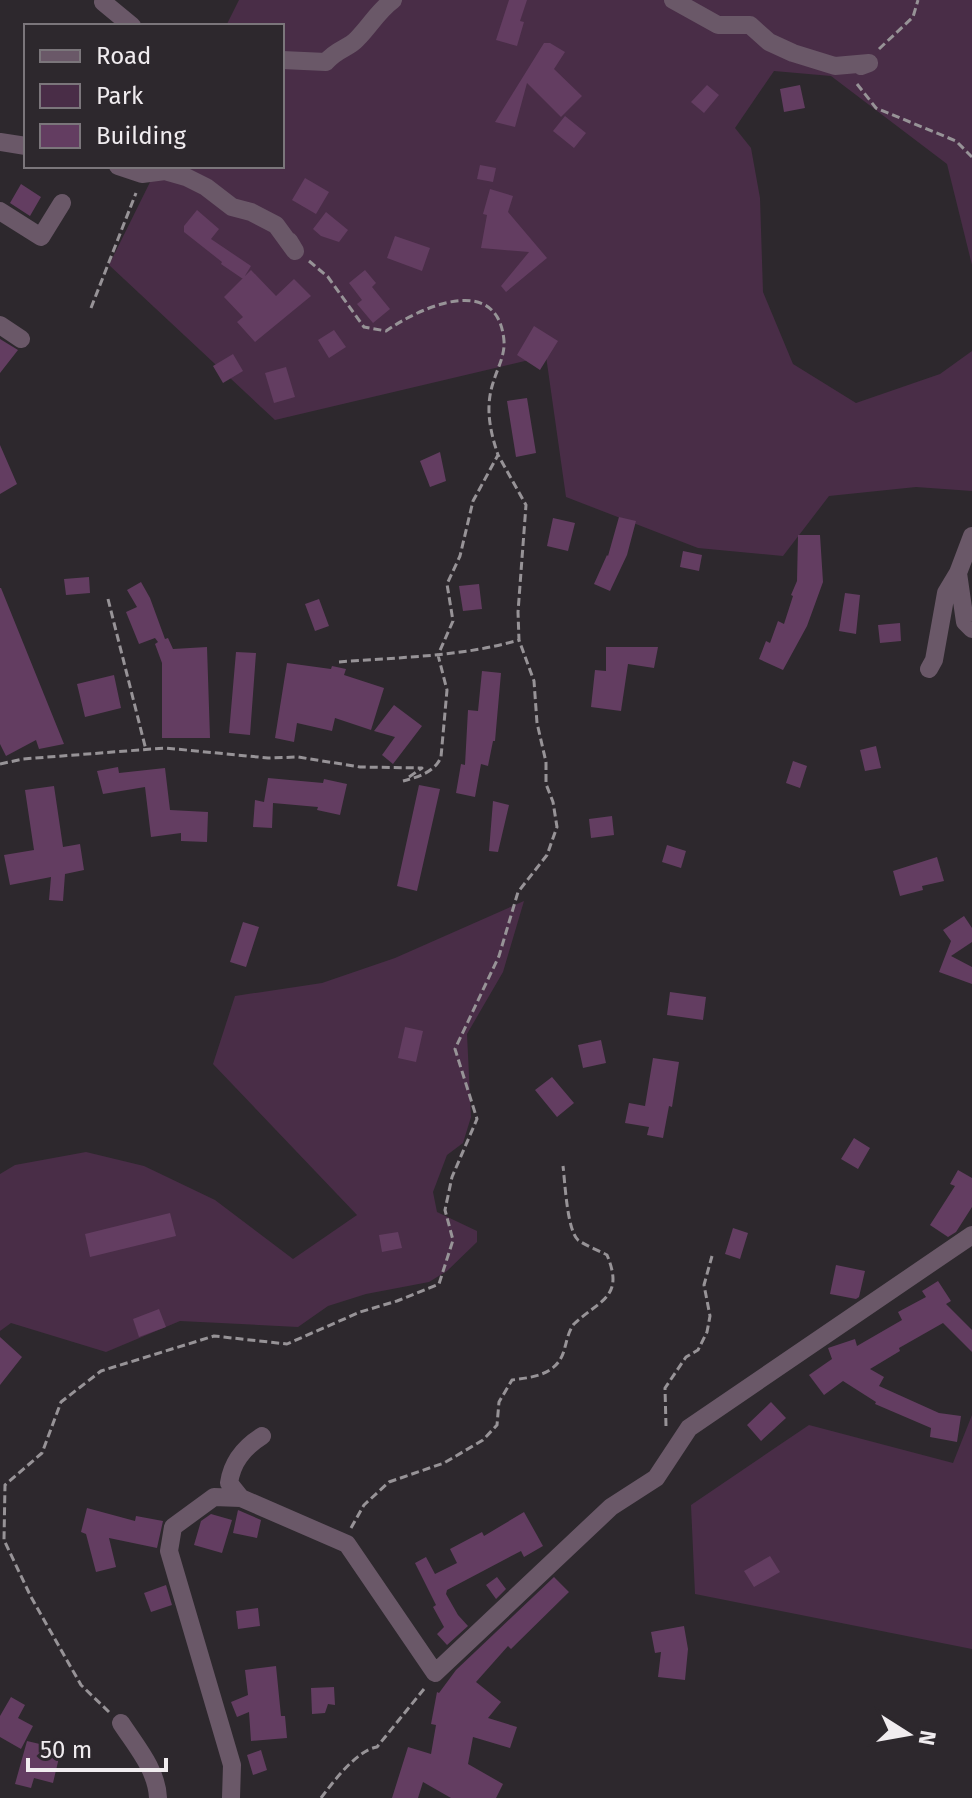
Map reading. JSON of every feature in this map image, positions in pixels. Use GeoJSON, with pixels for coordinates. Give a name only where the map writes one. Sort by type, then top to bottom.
{"type":"FeatureCollection","features":[{"type":"Feature","properties":{"kind":"street"},"geometry":{"type":"LineString","coordinates":[[104,0],[128,24]]}},
{"type":"Feature","properties":{"kind":"street"},"geometry":{"type":"LineString","coordinates":[[284,60],[326,62],[335,51],[355,42],[368,24],[393,0]]}},
{"type":"Feature","properties":{"kind":"street"},"geometry":{"type":"LineString","coordinates":[[673,0],[718,25],[750,25],[769,42],[793,53],[835,66],[869,63],[861,66]]}},
{"type":"Feature","properties":{"kind":"street"},"geometry":{"type":"LineString","coordinates":[[0,142],[24,146]]}},
{"type":"Feature","properties":{"kind":"street"},"geometry":{"type":"LineString","coordinates":[[124,168],[142,174],[165,171],[186,177],[206,187],[232,207],[251,212],[276,225],[295,251],[289,241]]}},
{"type":"Feature","properties":{"kind":"street"},"geometry":{"type":"LineString","coordinates":[[0,211],[41,237],[62,203]]}},
{"type":"Feature","properties":{"kind":"street"},"geometry":{"type":"LineString","coordinates":[[0,325],[21,339]]}},
{"type":"Feature","properties":{"kind":"street"},"geometry":{"type":"LineString","coordinates":[[929,669],[934,660],[946,593],[958,573],[972,536]]}},
{"type":"Feature","properties":{"kind":"street"},"geometry":{"type":"LineString","coordinates":[[958,573],[965,622],[972,629]]}},
{"type":"Feature","properties":{"kind":"street"},"geometry":{"type":"LineString","coordinates":[[231,1798],[232,1765],[169,1551],[173,1527],[214,1497],[241,1498],[347,1544],[435,1673],[601,1516],[656,1478],[689,1428],[972,1235]]}},
{"type":"Feature","properties":{"kind":"street"},"geometry":{"type":"LineString","coordinates":[[241,1498],[229,1483],[231,1467],[248,1444],[262,1436]]}},
{"type":"Feature","properties":{"kind":"street"},"geometry":{"type":"LineString","coordinates":[[121,1723],[158,1786],[158,1798]]}},
{"type":"Feature","properties":{"kind":"path"},"geometry":{"type":"LineString","coordinates":[[918,0],[913,17],[861,66],[857,85],[876,108],[956,141],[972,157]]}},
{"type":"Feature","properties":{"kind":"path"},"geometry":{"type":"LineString","coordinates":[[91,308],[142,174]]}},
{"type":"Feature","properties":{"kind":"path"},"geometry":{"type":"LineString","coordinates":[[121,1723],[81,1685],[17,1568],[4,1540],[5,1485],[42,1453],[61,1402],[101,1371],[214,1336],[287,1344],[360,1312],[439,1284],[453,1240],[445,1210],[452,1177],[477,1119],[455,1049],[499,956],[518,892],[547,855],[557,827],[546,784],[546,762],[537,723],[534,681],[519,640],[518,612],[526,505],[498,455],[488,425],[492,385],[501,364],[504,343],[500,324],[489,308],[459,299],[428,306],[386,331],[370,329],[357,318],[328,277],[289,241]]}},
{"type":"Feature","properties":{"kind":"path"},"geometry":{"type":"LineString","coordinates":[[0,764],[23,759],[188,749],[268,758],[298,757],[360,767],[422,768],[403,781],[430,771],[438,765],[441,757],[447,690],[438,655],[453,621],[447,584],[460,556],[473,501],[498,455]]}},
{"type":"Feature","properties":{"kind":"path"},"geometry":{"type":"LineString","coordinates":[[108,599],[146,750]]}},
{"type":"Feature","properties":{"kind":"path"},"geometry":{"type":"LineString","coordinates":[[339,662],[438,655],[519,640]]}},
{"type":"Feature","properties":{"kind":"path"},"geometry":{"type":"LineString","coordinates":[[347,1544],[352,1525],[364,1505],[389,1482],[444,1463],[483,1440],[497,1425],[499,1402],[512,1380],[548,1372],[560,1363],[572,1326],[600,1306],[611,1292],[612,1268],[607,1255],[577,1239],[569,1223],[563,1166]]}},
{"type":"Feature","properties":{"kind":"path"},"geometry":{"type":"LineString","coordinates":[[662,1435],[667,1425],[665,1388],[686,1357],[698,1350],[707,1332],[710,1316],[704,1285],[712,1256]]}},
{"type":"Feature","properties":{"kind":"path"},"geometry":{"type":"LineString","coordinates":[[321,1798],[348,1765],[371,1747],[377,1747],[435,1673]]}},
{"type":"Feature","properties":{"kind":"green space"},"geometry":{"type":"Polygon","coordinates":[[[239,0],[972,0],[972,265],[947,164],[831,76],[774,71],[735,128],[751,148],[760,198],[763,292],[793,364],[856,403],[940,374],[972,351],[972,491],[916,487],[829,496],[783,556],[698,548],[566,497],[546,356],[275,420],[109,265],[157,168],[284,168],[284,24],[227,24],[239,0]]]}},
{"type":"Feature","properties":{"kind":"green space"},"geometry":{"type":"Polygon","coordinates":[[[524,901],[503,972],[467,1034],[471,1117],[463,1143],[447,1155],[433,1192],[437,1212],[477,1231],[477,1242],[447,1271],[429,1282],[366,1294],[328,1306],[298,1327],[180,1321],[106,1352],[11,1323],[0,1331],[0,1174],[15,1165],[86,1152],[144,1166],[215,1200],[293,1259],[357,1215],[213,1064],[235,996],[322,983],[395,958],[524,901]]]}},
{"type":"Feature","properties":{"kind":"green space"},"geometry":{"type":"Polygon","coordinates":[[[972,1415],[972,1649],[695,1594],[691,1505],[809,1425],[953,1463],[972,1415]]]}},
{"type":"Feature","properties":{"kind":"building"},"geometry":{"type":"Polygon","coordinates":[[[509,0],[527,0],[517,46],[496,40],[509,0]]]}},
{"type":"Feature","properties":{"kind":"building"},"geometry":{"type":"Polygon","coordinates":[[[544,43],[565,52],[554,69],[582,96],[561,117],[527,83],[515,127],[495,122],[544,43]]]}},
{"type":"Feature","properties":{"kind":"building"},"geometry":{"type":"Polygon","coordinates":[[[707,85],[719,95],[704,113],[691,102],[707,85]]]}},
{"type":"Feature","properties":{"kind":"building"},"geometry":{"type":"Polygon","coordinates":[[[800,85],[805,108],[784,112],[780,89],[800,85]]]}},
{"type":"Feature","properties":{"kind":"building"},"geometry":{"type":"Polygon","coordinates":[[[565,116],[586,133],[574,148],[553,131],[565,116]]]}},
{"type":"Feature","properties":{"kind":"building"},"geometry":{"type":"Polygon","coordinates":[[[480,165],[496,168],[493,182],[477,179],[480,165]]]}},
{"type":"Feature","properties":{"kind":"building"},"geometry":{"type":"Polygon","coordinates":[[[305,178],[329,192],[316,214],[292,200],[305,178]]]}},
{"type":"Feature","properties":{"kind":"building"},"geometry":{"type":"Polygon","coordinates":[[[21,184],[41,197],[30,216],[10,203],[21,184]]]}},
{"type":"Feature","properties":{"kind":"building"},"geometry":{"type":"Polygon","coordinates":[[[490,189],[513,196],[508,212],[547,258],[506,292],[501,286],[529,252],[481,248],[487,215],[483,214],[490,189]]]}},
{"type":"Feature","properties":{"kind":"building"},"geometry":{"type":"Polygon","coordinates":[[[197,210],[219,229],[211,239],[251,266],[243,279],[184,232],[184,226],[197,210]]]}},
{"type":"Feature","properties":{"kind":"building"},"geometry":{"type":"Polygon","coordinates":[[[326,212],[348,230],[339,242],[321,236],[313,229],[326,212]]]}},
{"type":"Feature","properties":{"kind":"building"},"geometry":{"type":"Polygon","coordinates":[[[395,236],[430,248],[422,271],[387,258],[395,236]]]}},
{"type":"Feature","properties":{"kind":"building"},"geometry":{"type":"Polygon","coordinates":[[[251,270],[276,296],[294,279],[311,296],[255,342],[237,322],[243,317],[224,297],[251,270]]]}},
{"type":"Feature","properties":{"kind":"building"},"geometry":{"type":"Polygon","coordinates":[[[365,270],[376,283],[372,287],[390,309],[373,323],[357,304],[362,300],[349,283],[365,270]]]}},
{"type":"Feature","properties":{"kind":"building"},"geometry":{"type":"Polygon","coordinates":[[[534,326],[558,341],[540,370],[517,355],[534,326]]]}},
{"type":"Feature","properties":{"kind":"building"},"geometry":{"type":"Polygon","coordinates":[[[334,330],[346,347],[329,358],[318,340],[334,330]]]}},
{"type":"Feature","properties":{"kind":"building"},"geometry":{"type":"Polygon","coordinates":[[[0,339],[18,350],[0,373],[0,339]]]}},
{"type":"Feature","properties":{"kind":"building"},"geometry":{"type":"Polygon","coordinates":[[[233,354],[243,371],[223,383],[213,366],[233,354]]]}},
{"type":"Feature","properties":{"kind":"building"},"geometry":{"type":"Polygon","coordinates":[[[286,367],[295,397],[274,403],[265,373],[286,367]]]}},
{"type":"Feature","properties":{"kind":"building"},"geometry":{"type":"Polygon","coordinates":[[[527,398],[536,453],[516,457],[507,401],[527,398]]]}},
{"type":"Feature","properties":{"kind":"building"},"geometry":{"type":"Polygon","coordinates":[[[0,445],[17,484],[0,494],[0,445]]]}},
{"type":"Feature","properties":{"kind":"building"},"geometry":{"type":"Polygon","coordinates":[[[440,452],[446,481],[430,487],[420,461],[440,452]]]}},
{"type":"Feature","properties":{"kind":"building"},"geometry":{"type":"Polygon","coordinates":[[[619,517],[636,521],[627,555],[610,591],[594,584],[608,556],[619,517]]]}},
{"type":"Feature","properties":{"kind":"building"},"geometry":{"type":"Polygon","coordinates":[[[553,518],[575,523],[568,551],[547,546],[553,518]]]}},
{"type":"Feature","properties":{"kind":"building"},"geometry":{"type":"Polygon","coordinates":[[[798,535],[820,535],[823,582],[807,626],[783,670],[759,659],[766,641],[770,643],[778,621],[784,624],[793,596],[797,581],[798,535]]]}},
{"type":"Feature","properties":{"kind":"building"},"geometry":{"type":"Polygon","coordinates":[[[683,551],[702,555],[699,571],[680,567],[683,551]]]}},
{"type":"Feature","properties":{"kind":"building"},"geometry":{"type":"Polygon","coordinates":[[[89,577],[90,593],[66,595],[64,579],[89,577]]]}},
{"type":"Feature","properties":{"kind":"building"},"geometry":{"type":"Polygon","coordinates":[[[141,582],[165,639],[168,638],[173,649],[207,647],[210,738],[162,738],[162,663],[155,644],[158,642],[155,638],[139,644],[126,612],[137,607],[127,590],[141,582]]]}},
{"type":"Feature","properties":{"kind":"building"},"geometry":{"type":"Polygon","coordinates":[[[479,584],[482,609],[463,611],[459,586],[479,584]]]}},
{"type":"Feature","properties":{"kind":"building"},"geometry":{"type":"Polygon","coordinates":[[[0,588],[64,744],[39,749],[36,740],[6,756],[0,744],[0,588]]]}},
{"type":"Feature","properties":{"kind":"building"},"geometry":{"type":"Polygon","coordinates":[[[845,593],[860,595],[856,634],[839,631],[845,593]]]}},
{"type":"Feature","properties":{"kind":"building"},"geometry":{"type":"Polygon","coordinates":[[[319,599],[329,626],[315,631],[305,604],[319,599]]]}},
{"type":"Feature","properties":{"kind":"building"},"geometry":{"type":"Polygon","coordinates":[[[900,623],[901,641],[880,643],[878,625],[900,623]]]}},
{"type":"Feature","properties":{"kind":"building"},"geometry":{"type":"Polygon","coordinates":[[[606,647],[658,647],[654,668],[628,664],[621,711],[591,707],[595,670],[606,671],[606,647]]]}},
{"type":"Feature","properties":{"kind":"building"},"geometry":{"type":"Polygon","coordinates":[[[236,652],[256,653],[250,735],[229,733],[236,652]]]}},
{"type":"Feature","properties":{"kind":"building"},"geometry":{"type":"Polygon","coordinates":[[[287,663],[346,669],[344,675],[384,688],[371,730],[335,718],[332,731],[297,723],[294,742],[275,738],[287,663]]]}},
{"type":"Feature","properties":{"kind":"building"},"geometry":{"type":"Polygon","coordinates":[[[482,671],[501,673],[495,741],[488,766],[481,764],[475,797],[456,793],[461,764],[465,765],[468,710],[478,711],[482,671]]]}},
{"type":"Feature","properties":{"kind":"building"},"geometry":{"type":"Polygon","coordinates":[[[114,675],[121,708],[85,717],[77,684],[114,675]]]}},
{"type":"Feature","properties":{"kind":"building"},"geometry":{"type":"Polygon","coordinates":[[[394,705],[422,726],[393,764],[382,755],[395,737],[374,731],[394,705]]]}},
{"type":"Feature","properties":{"kind":"building"},"geometry":{"type":"Polygon","coordinates":[[[876,746],[881,768],[865,771],[860,750],[876,746]]]}},
{"type":"Feature","properties":{"kind":"building"},"geometry":{"type":"Polygon","coordinates":[[[793,761],[807,766],[800,788],[786,783],[793,761]]]}},
{"type":"Feature","properties":{"kind":"building"},"geometry":{"type":"Polygon","coordinates":[[[118,767],[119,773],[165,768],[170,810],[208,812],[207,842],[181,841],[181,833],[151,837],[145,787],[103,794],[97,771],[118,767]]]}},
{"type":"Feature","properties":{"kind":"building"},"geometry":{"type":"Polygon","coordinates":[[[268,778],[323,783],[324,779],[347,784],[340,815],[317,810],[318,807],[273,803],[272,828],[253,827],[255,800],[264,802],[268,778]]]}},
{"type":"Feature","properties":{"kind":"building"},"geometry":{"type":"Polygon","coordinates":[[[419,785],[440,789],[417,891],[397,886],[419,785]]]}},
{"type":"Feature","properties":{"kind":"building"},"geometry":{"type":"Polygon","coordinates":[[[54,786],[63,847],[80,844],[84,870],[65,874],[63,901],[49,900],[51,877],[10,885],[4,855],[34,850],[25,790],[54,786]]]}},
{"type":"Feature","properties":{"kind":"building"},"geometry":{"type":"Polygon","coordinates":[[[493,801],[509,805],[498,852],[489,851],[493,801]]]}},
{"type":"Feature","properties":{"kind":"building"},"geometry":{"type":"Polygon","coordinates":[[[612,816],[614,835],[591,838],[589,819],[612,816]]]}},
{"type":"Feature","properties":{"kind":"building"},"geometry":{"type":"Polygon","coordinates":[[[667,845],[686,851],[681,868],[662,862],[667,845]]]}},
{"type":"Feature","properties":{"kind":"building"},"geometry":{"type":"Polygon","coordinates":[[[937,857],[944,881],[900,896],[893,871],[937,857]]]}},
{"type":"Feature","properties":{"kind":"building"},"geometry":{"type":"Polygon","coordinates":[[[964,916],[972,928],[972,942],[951,956],[972,967],[972,984],[939,972],[951,941],[943,930],[964,916]]]}},
{"type":"Feature","properties":{"kind":"building"},"geometry":{"type":"Polygon","coordinates":[[[243,922],[259,927],[246,967],[230,962],[243,922]]]}},
{"type":"Feature","properties":{"kind":"building"},"geometry":{"type":"Polygon","coordinates":[[[670,992],[706,997],[703,1020],[667,1015],[670,992]]]}},
{"type":"Feature","properties":{"kind":"building"},"geometry":{"type":"Polygon","coordinates":[[[405,1027],[423,1031],[416,1062],[398,1058],[405,1027]]]}},
{"type":"Feature","properties":{"kind":"building"},"geometry":{"type":"Polygon","coordinates":[[[601,1040],[606,1063],[583,1068],[578,1045],[601,1040]]]}},
{"type":"Feature","properties":{"kind":"building"},"geometry":{"type":"Polygon","coordinates":[[[653,1058],[679,1062],[672,1107],[669,1106],[663,1138],[647,1135],[649,1127],[625,1123],[629,1103],[645,1106],[653,1058]]]}},
{"type":"Feature","properties":{"kind":"building"},"geometry":{"type":"Polygon","coordinates":[[[552,1077],[574,1103],[557,1117],[535,1090],[552,1077]]]}},
{"type":"Feature","properties":{"kind":"building"},"geometry":{"type":"Polygon","coordinates":[[[854,1138],[870,1148],[858,1169],[841,1159],[854,1138]]]}},
{"type":"Feature","properties":{"kind":"building"},"geometry":{"type":"Polygon","coordinates":[[[958,1170],[972,1178],[972,1207],[956,1232],[948,1237],[930,1225],[955,1186],[950,1184],[958,1170]]]}},
{"type":"Feature","properties":{"kind":"building"},"geometry":{"type":"Polygon","coordinates":[[[170,1213],[176,1236],[90,1257],[85,1234],[170,1213]]]}},
{"type":"Feature","properties":{"kind":"building"},"geometry":{"type":"Polygon","coordinates":[[[733,1228],[748,1233],[740,1259],[725,1254],[733,1228]]]}},
{"type":"Feature","properties":{"kind":"building"},"geometry":{"type":"Polygon","coordinates":[[[398,1232],[402,1248],[382,1252],[379,1235],[398,1232]]]}},
{"type":"Feature","properties":{"kind":"building"},"geometry":{"type":"Polygon","coordinates":[[[836,1265],[865,1271],[856,1299],[830,1294],[836,1265]]]}},
{"type":"Feature","properties":{"kind":"building"},"geometry":{"type":"Polygon","coordinates":[[[938,1281],[951,1301],[946,1304],[972,1330],[972,1352],[943,1323],[870,1369],[884,1377],[879,1386],[939,1413],[961,1416],[957,1442],[930,1437],[931,1428],[875,1404],[843,1381],[824,1395],[809,1375],[832,1359],[828,1348],[855,1339],[857,1346],[902,1320],[898,1312],[926,1297],[922,1291],[938,1281]]]}},
{"type":"Feature","properties":{"kind":"building"},"geometry":{"type":"Polygon","coordinates":[[[159,1309],[166,1327],[139,1337],[133,1319],[159,1309]]]}},
{"type":"Feature","properties":{"kind":"building"},"geometry":{"type":"Polygon","coordinates":[[[0,1337],[22,1357],[0,1385],[0,1337]]]}},
{"type":"Feature","properties":{"kind":"building"},"geometry":{"type":"Polygon","coordinates":[[[771,1402],[786,1418],[761,1441],[747,1425],[771,1402]]]}},
{"type":"Feature","properties":{"kind":"building"},"geometry":{"type":"Polygon","coordinates":[[[87,1508],[135,1521],[136,1516],[163,1521],[157,1548],[109,1538],[116,1567],[96,1572],[86,1534],[81,1532],[87,1508]]]}},
{"type":"Feature","properties":{"kind":"building"},"geometry":{"type":"Polygon","coordinates":[[[238,1510],[261,1520],[257,1538],[233,1533],[238,1510]]]}},
{"type":"Feature","properties":{"kind":"building"},"geometry":{"type":"Polygon","coordinates":[[[524,1512],[543,1546],[524,1557],[521,1551],[447,1590],[446,1594],[458,1615],[468,1626],[447,1645],[437,1634],[444,1627],[415,1563],[426,1557],[435,1574],[457,1563],[450,1549],[482,1532],[484,1536],[524,1512]]]}},
{"type":"Feature","properties":{"kind":"building"},"geometry":{"type":"Polygon","coordinates":[[[211,1514],[232,1520],[222,1553],[194,1545],[201,1521],[211,1514]]]}},
{"type":"Feature","properties":{"kind":"building"},"geometry":{"type":"Polygon","coordinates":[[[770,1556],[780,1572],[754,1587],[744,1571],[770,1556]]]}},
{"type":"Feature","properties":{"kind":"building"},"geometry":{"type":"Polygon","coordinates":[[[497,1577],[506,1589],[496,1599],[486,1585],[497,1577]]]}},
{"type":"Feature","properties":{"kind":"building"},"geometry":{"type":"Polygon","coordinates":[[[554,1577],[569,1592],[511,1649],[508,1646],[476,1682],[501,1702],[488,1718],[517,1727],[510,1748],[473,1737],[468,1764],[503,1784],[496,1798],[451,1798],[423,1782],[418,1798],[392,1798],[408,1747],[431,1754],[436,1725],[431,1724],[437,1692],[554,1577]]]}},
{"type":"Feature","properties":{"kind":"building"},"geometry":{"type":"Polygon","coordinates":[[[166,1585],[172,1605],[151,1612],[144,1593],[166,1585]]]}},
{"type":"Feature","properties":{"kind":"building"},"geometry":{"type":"Polygon","coordinates":[[[258,1608],[260,1626],[238,1629],[236,1611],[258,1608]]]}},
{"type":"Feature","properties":{"kind":"building"},"geometry":{"type":"Polygon","coordinates":[[[684,1626],[688,1649],[685,1680],[658,1677],[661,1652],[655,1653],[651,1632],[684,1626]]]}},
{"type":"Feature","properties":{"kind":"building"},"geometry":{"type":"Polygon","coordinates":[[[276,1666],[281,1716],[285,1716],[287,1738],[251,1741],[249,1712],[237,1717],[231,1702],[248,1695],[245,1670],[276,1666]]]}},
{"type":"Feature","properties":{"kind":"building"},"geometry":{"type":"Polygon","coordinates":[[[334,1687],[335,1705],[328,1704],[325,1713],[312,1714],[311,1688],[334,1687]]]}},
{"type":"Feature","properties":{"kind":"building"},"geometry":{"type":"Polygon","coordinates":[[[11,1697],[25,1705],[18,1718],[33,1726],[21,1749],[0,1737],[0,1716],[11,1697]]]}},
{"type":"Feature","properties":{"kind":"building"},"geometry":{"type":"Polygon","coordinates":[[[27,1741],[61,1749],[53,1783],[34,1778],[31,1788],[15,1784],[27,1741]]]}},
{"type":"Feature","properties":{"kind":"building"},"geometry":{"type":"Polygon","coordinates":[[[261,1750],[267,1770],[253,1775],[247,1755],[261,1750]]]}}]}
